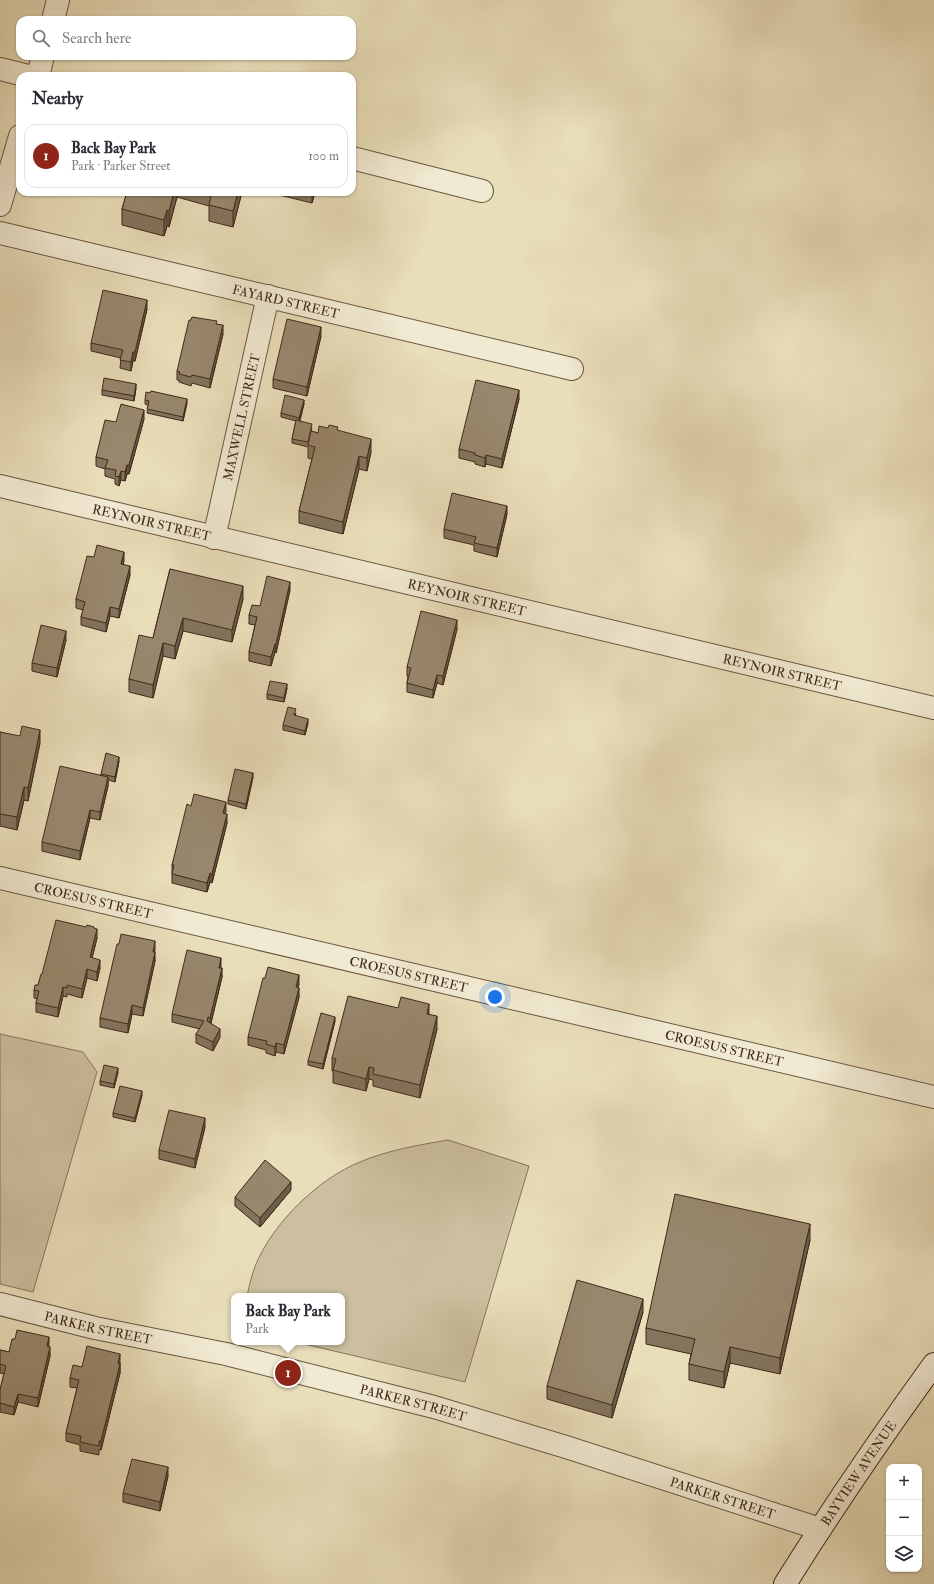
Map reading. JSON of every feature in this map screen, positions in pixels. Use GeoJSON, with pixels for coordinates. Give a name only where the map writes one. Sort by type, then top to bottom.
{"type":"FeatureCollection","features":[{"type":"Feature","properties":{"kind":"street"},"geometry":{"type":"LineString","coordinates":[[54,16],[58,0]]}},
{"type":"Feature","properties":{"kind":"street"},"geometry":{"type":"LineString","coordinates":[[39,72],[42,60]]}},
{"type":"Feature","properties":{"kind":"street"},"geometry":{"type":"LineString","coordinates":[[0,69],[16,73]]}},
{"type":"Feature","properties":{"kind":"street"},"geometry":{"type":"LineString","coordinates":[[0,205],[16,150]]}},
{"type":"Feature","properties":{"kind":"street"},"geometry":{"type":"LineString","coordinates":[[356,159],[482,191]]}},
{"type":"Feature","properties":{"kind":"street","name":"FAYARD STREET"},"geometry":{"type":"LineString","coordinates":[[0,233],[572,369]]}},
{"type":"Feature","properties":{"kind":"street","name":"MAXWELL STREET"},"geometry":{"type":"LineString","coordinates":[[214,538],[268,296]]}},
{"type":"Feature","properties":{"kind":"street","name":"REYNOIR STREET"},"geometry":{"type":"LineString","coordinates":[[0,486],[934,708]]}},
{"type":"Feature","properties":{"kind":"street","name":"CROESUS STREET"},"geometry":{"type":"LineString","coordinates":[[0,878],[934,1097]]}},
{"type":"Feature","properties":{"kind":"street","name":"PARKER STREET"},"geometry":{"type":"LineString","coordinates":[[0,1304],[95,1328],[226,1354],[434,1407],[566,1447],[820,1529]]}},
{"type":"Feature","properties":{"kind":"street","name":"BAYVIEW AVENUE"},"geometry":{"type":"LineString","coordinates":[[784,1584],[881,1438],[934,1364]]}},
{"type":"Feature","properties":{"kind":"shaded area"},"geometry":{"type":"Polygon","coordinates":[[[0,1034],[83,1052],[97,1072],[33,1292],[0,1284],[0,1034]]]}},
{"type":"Feature","properties":{"kind":"shaded area"},"geometry":{"type":"Polygon","coordinates":[[[448,1140],[529,1166],[465,1382],[309,1345],[345,1345],[345,1293],[248,1293],[256,1264],[264,1248],[286,1218],[313,1191],[329,1179],[360,1162],[381,1154],[448,1140]]]}},
{"type":"Feature","properties":{"kind":"building"},"geometry":{"type":"Polygon","coordinates":[[[126,196],[173,196],[169,211],[167,210],[164,220],[122,209],[126,196]]]}},
{"type":"Feature","properties":{"kind":"building"},"geometry":{"type":"Polygon","coordinates":[[[211,196],[237,196],[233,211],[209,205],[211,196]]]}},
{"type":"Feature","properties":{"kind":"building"},"geometry":{"type":"Polygon","coordinates":[[[103,290],[147,300],[135,352],[133,352],[131,362],[120,360],[123,350],[91,343],[103,290]]]}},
{"type":"Feature","properties":{"kind":"building"},"geometry":{"type":"Polygon","coordinates":[[[192,317],[217,321],[216,324],[223,325],[210,379],[192,375],[191,377],[179,374],[180,372],[177,371],[189,320],[191,320],[192,317]]]}},
{"type":"Feature","properties":{"kind":"building"},"geometry":{"type":"Polygon","coordinates":[[[287,319],[321,327],[307,387],[273,379],[287,319]]]}},
{"type":"Feature","properties":{"kind":"building"},"geometry":{"type":"Polygon","coordinates":[[[104,378],[136,384],[134,396],[102,390],[104,378]]]}},
{"type":"Feature","properties":{"kind":"building"},"geometry":{"type":"Polygon","coordinates":[[[476,380],[519,390],[502,459],[486,455],[485,458],[475,455],[475,453],[459,449],[476,380]]]}},
{"type":"Feature","properties":{"kind":"building"},"geometry":{"type":"Polygon","coordinates":[[[151,391],[187,399],[183,417],[147,409],[149,401],[145,400],[146,392],[150,393],[151,391]]]}},
{"type":"Feature","properties":{"kind":"building"},"geometry":{"type":"Polygon","coordinates":[[[285,395],[304,400],[299,418],[281,413],[285,395]]]}},
{"type":"Feature","properties":{"kind":"building"},"geometry":{"type":"Polygon","coordinates":[[[121,404],[144,410],[129,465],[127,465],[125,472],[121,471],[119,477],[115,476],[116,470],[105,468],[108,460],[96,457],[105,420],[116,422],[121,404]]]}},
{"type":"Feature","properties":{"kind":"building"},"geometry":{"type":"Polygon","coordinates":[[[296,420],[312,424],[308,442],[292,439],[296,420]]]}},
{"type":"Feature","properties":{"kind":"building"},"geometry":{"type":"Polygon","coordinates":[[[329,425],[338,427],[337,430],[371,439],[367,458],[359,456],[343,522],[299,511],[315,447],[308,445],[311,431],[318,433],[319,426],[328,428],[329,425]]]}},
{"type":"Feature","properties":{"kind":"building"},"geometry":{"type":"Polygon","coordinates":[[[452,493],[507,506],[497,548],[474,543],[476,537],[444,529],[452,493]]]}},
{"type":"Feature","properties":{"kind":"building"},"geometry":{"type":"Polygon","coordinates":[[[97,545],[124,552],[121,564],[130,566],[119,609],[110,607],[106,623],[81,617],[85,602],[76,599],[87,556],[94,557],[97,545]]]}},
{"type":"Feature","properties":{"kind":"building"},"geometry":{"type":"Polygon","coordinates":[[[170,569],[243,586],[232,630],[183,618],[175,646],[163,643],[153,685],[129,679],[139,635],[153,638],[170,569]]]}},
{"type":"Feature","properties":{"kind":"building"},"geometry":{"type":"Polygon","coordinates":[[[267,576],[290,582],[276,644],[271,657],[249,652],[257,617],[249,615],[252,605],[260,606],[267,576]]]}},
{"type":"Feature","properties":{"kind":"building"},"geometry":{"type":"Polygon","coordinates":[[[421,611],[457,620],[443,676],[437,675],[433,690],[407,683],[411,668],[407,667],[421,611]]]}},
{"type":"Feature","properties":{"kind":"building"},"geometry":{"type":"Polygon","coordinates":[[[41,625],[66,631],[57,668],[32,663],[41,625]]]}},
{"type":"Feature","properties":{"kind":"building"},"geometry":{"type":"Polygon","coordinates":[[[270,681],[287,684],[284,698],[267,694],[270,681]]]}},
{"type":"Feature","properties":{"kind":"building"},"geometry":{"type":"Polygon","coordinates":[[[288,707],[296,709],[294,715],[308,719],[305,731],[283,725],[288,707]]]}},
{"type":"Feature","properties":{"kind":"building"},"geometry":{"type":"Polygon","coordinates":[[[22,726],[40,730],[28,788],[24,787],[17,817],[0,814],[0,732],[20,736],[22,726]]]}},
{"type":"Feature","properties":{"kind":"building"},"geometry":{"type":"Polygon","coordinates":[[[106,753],[119,757],[115,777],[101,774],[106,753]]]}},
{"type":"Feature","properties":{"kind":"building"},"geometry":{"type":"Polygon","coordinates":[[[60,766],[108,777],[100,812],[90,810],[80,851],[42,842],[60,766]]]}},
{"type":"Feature","properties":{"kind":"building"},"geometry":{"type":"Polygon","coordinates":[[[235,769],[253,773],[246,804],[228,800],[235,769]]]}},
{"type":"Feature","properties":{"kind":"building"},"geometry":{"type":"Polygon","coordinates":[[[194,794],[226,802],[223,813],[227,814],[212,874],[210,873],[207,883],[172,874],[174,865],[172,865],[187,804],[191,806],[194,794]]]}},
{"type":"Feature","properties":{"kind":"building"},"geometry":{"type":"Polygon","coordinates":[[[56,920],[86,927],[87,925],[97,929],[90,957],[100,960],[97,972],[87,969],[82,989],[67,985],[67,988],[63,987],[58,1008],[36,1003],[39,991],[34,990],[35,985],[38,985],[42,974],[56,920]]]}},
{"type":"Feature","properties":{"kind":"building"},"geometry":{"type":"Polygon","coordinates":[[[121,934],[155,941],[153,952],[155,952],[143,1008],[132,1005],[128,1024],[100,1018],[117,944],[119,944],[121,934]]]}},
{"type":"Feature","properties":{"kind":"building"},"geometry":{"type":"Polygon","coordinates":[[[187,950],[221,958],[219,968],[222,968],[210,1018],[208,1017],[207,1021],[220,1029],[213,1042],[196,1034],[204,1021],[172,1014],[187,950]]]}},
{"type":"Feature","properties":{"kind":"building"},"geometry":{"type":"Polygon","coordinates":[[[268,967],[299,975],[296,987],[299,988],[284,1045],[276,1043],[275,1047],[266,1044],[267,1041],[248,1037],[263,978],[265,978],[268,967]]]}},
{"type":"Feature","properties":{"kind":"building"},"geometry":{"type":"Polygon","coordinates":[[[348,996],[398,1008],[401,997],[429,1004],[427,1014],[437,1016],[420,1085],[373,1074],[374,1068],[369,1067],[366,1079],[333,1070],[336,1059],[332,1058],[348,996]]]}},
{"type":"Feature","properties":{"kind":"building"},"geometry":{"type":"Polygon","coordinates":[[[321,1013],[335,1017],[323,1064],[308,1061],[321,1013]]]}},
{"type":"Feature","properties":{"kind":"building"},"geometry":{"type":"Polygon","coordinates":[[[104,1065],[118,1068],[114,1084],[100,1081],[104,1065]]]}},
{"type":"Feature","properties":{"kind":"building"},"geometry":{"type":"Polygon","coordinates":[[[120,1086],[142,1091],[135,1118],[113,1113],[120,1086]]]}},
{"type":"Feature","properties":{"kind":"building"},"geometry":{"type":"Polygon","coordinates":[[[169,1110],[205,1118],[195,1159],[159,1150],[169,1110]]]}},
{"type":"Feature","properties":{"kind":"building"},"geometry":{"type":"Polygon","coordinates":[[[265,1160],[291,1182],[260,1218],[235,1197],[265,1160]]]}},
{"type":"Feature","properties":{"kind":"building"},"geometry":{"type":"Polygon","coordinates":[[[675,1194],[810,1224],[780,1358],[730,1347],[724,1372],[689,1364],[695,1339],[646,1328],[675,1194]]]}},
{"type":"Feature","properties":{"kind":"building"},"geometry":{"type":"Polygon","coordinates":[[[577,1280],[643,1299],[612,1405],[547,1386],[577,1280]]]}},
{"type":"Feature","properties":{"kind":"building"},"geometry":{"type":"Polygon","coordinates":[[[17,1330],[49,1337],[47,1346],[50,1347],[38,1398],[18,1394],[14,1407],[0,1403],[0,1390],[6,1366],[0,1364],[0,1350],[9,1352],[12,1339],[15,1339],[17,1330]]]}},
{"type":"Feature","properties":{"kind":"building"},"geometry":{"type":"Polygon","coordinates":[[[87,1346],[120,1354],[118,1364],[120,1364],[101,1441],[99,1441],[99,1446],[80,1442],[81,1436],[66,1433],[79,1380],[70,1378],[73,1365],[82,1367],[87,1346]]]}},
{"type":"Feature","properties":{"kind":"building"},"geometry":{"type":"Polygon","coordinates":[[[132,1459],[168,1467],[160,1502],[123,1493],[132,1459]]]}},
{"type":"Feature","properties":{"kind":"place","name":"Back Bay Park"},"geometry":{"type":"Point","coordinates":[288,1373]}}]}
